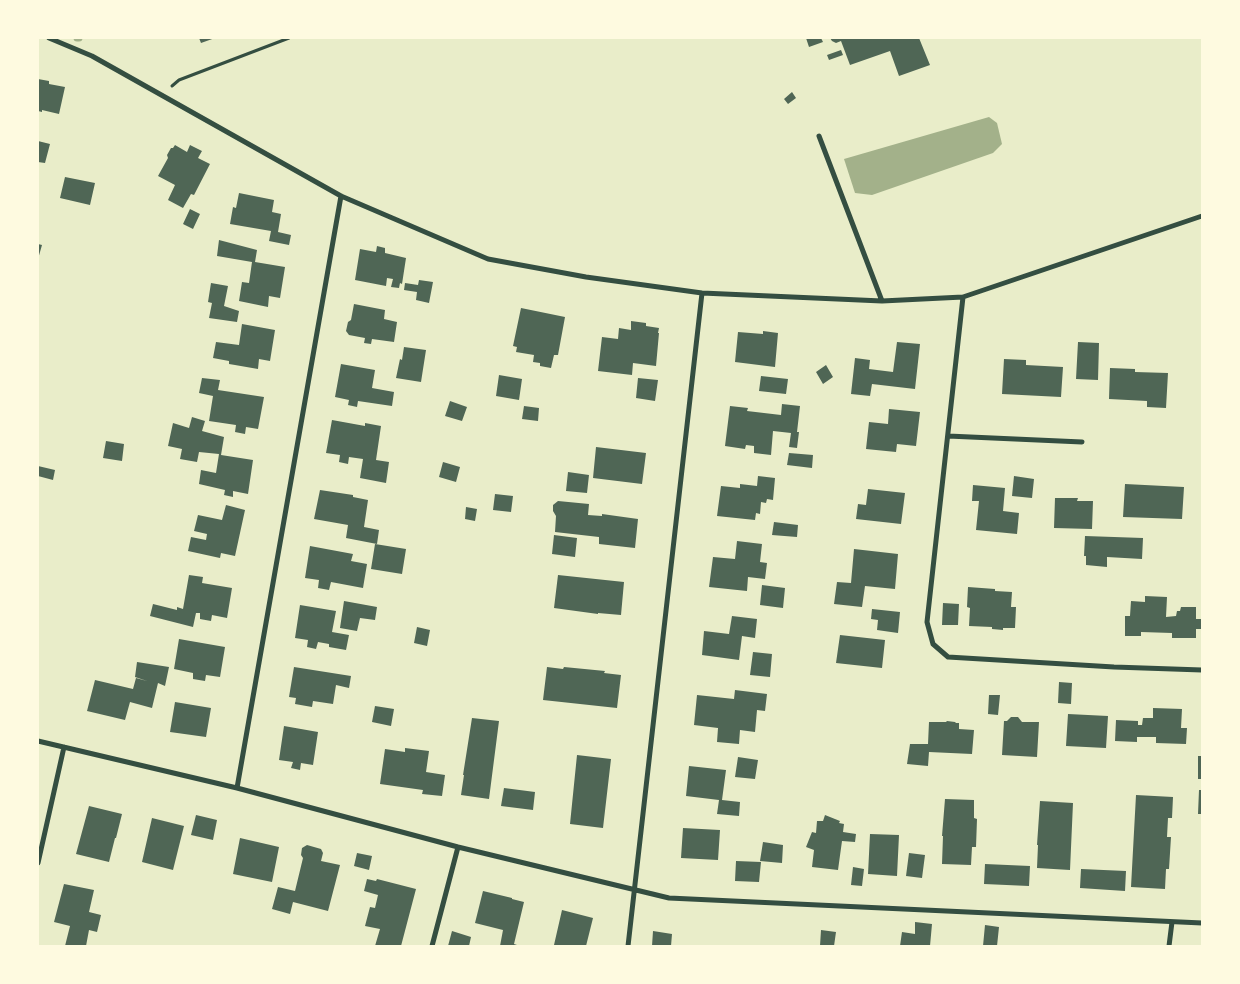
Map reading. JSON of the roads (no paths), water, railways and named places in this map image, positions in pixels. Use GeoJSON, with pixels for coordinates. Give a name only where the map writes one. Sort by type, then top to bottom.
{"type":"FeatureCollection","features":[{"type":"Feature","properties":{"kind":"street"},"geometry":{"type":"LineString","coordinates":[[49,38],[92,56],[341,196],[488,259],[586,277],[702,292],[882,301],[963,297],[1202,216]]}},
{"type":"Feature","properties":{"kind":"street"},"geometry":{"type":"LineString","coordinates":[[819,136],[882,301]]}},
{"type":"Feature","properties":{"kind":"street"},"geometry":{"type":"LineString","coordinates":[[237,788],[341,196]]}},
{"type":"Feature","properties":{"kind":"street"},"geometry":{"type":"LineString","coordinates":[[628,946],[702,292]]}},
{"type":"Feature","properties":{"kind":"street"},"geometry":{"type":"LineString","coordinates":[[963,297],[927,622],[933,644],[948,657],[1114,667],[1202,670]]}},
{"type":"Feature","properties":{"kind":"street"},"geometry":{"type":"LineString","coordinates":[[948,436],[1082,442]]}},
{"type":"Feature","properties":{"kind":"street"},"geometry":{"type":"LineString","coordinates":[[38,741],[237,788],[458,846],[669,898],[1202,923]]}},
{"type":"Feature","properties":{"kind":"street"},"geometry":{"type":"LineString","coordinates":[[38,863],[64,748]]}},
{"type":"Feature","properties":{"kind":"street"},"geometry":{"type":"LineString","coordinates":[[432,946],[458,846]]}},
{"type":"Feature","properties":{"kind":"street"},"geometry":{"type":"LineString","coordinates":[[1169,946],[1172,922]]}}]}
